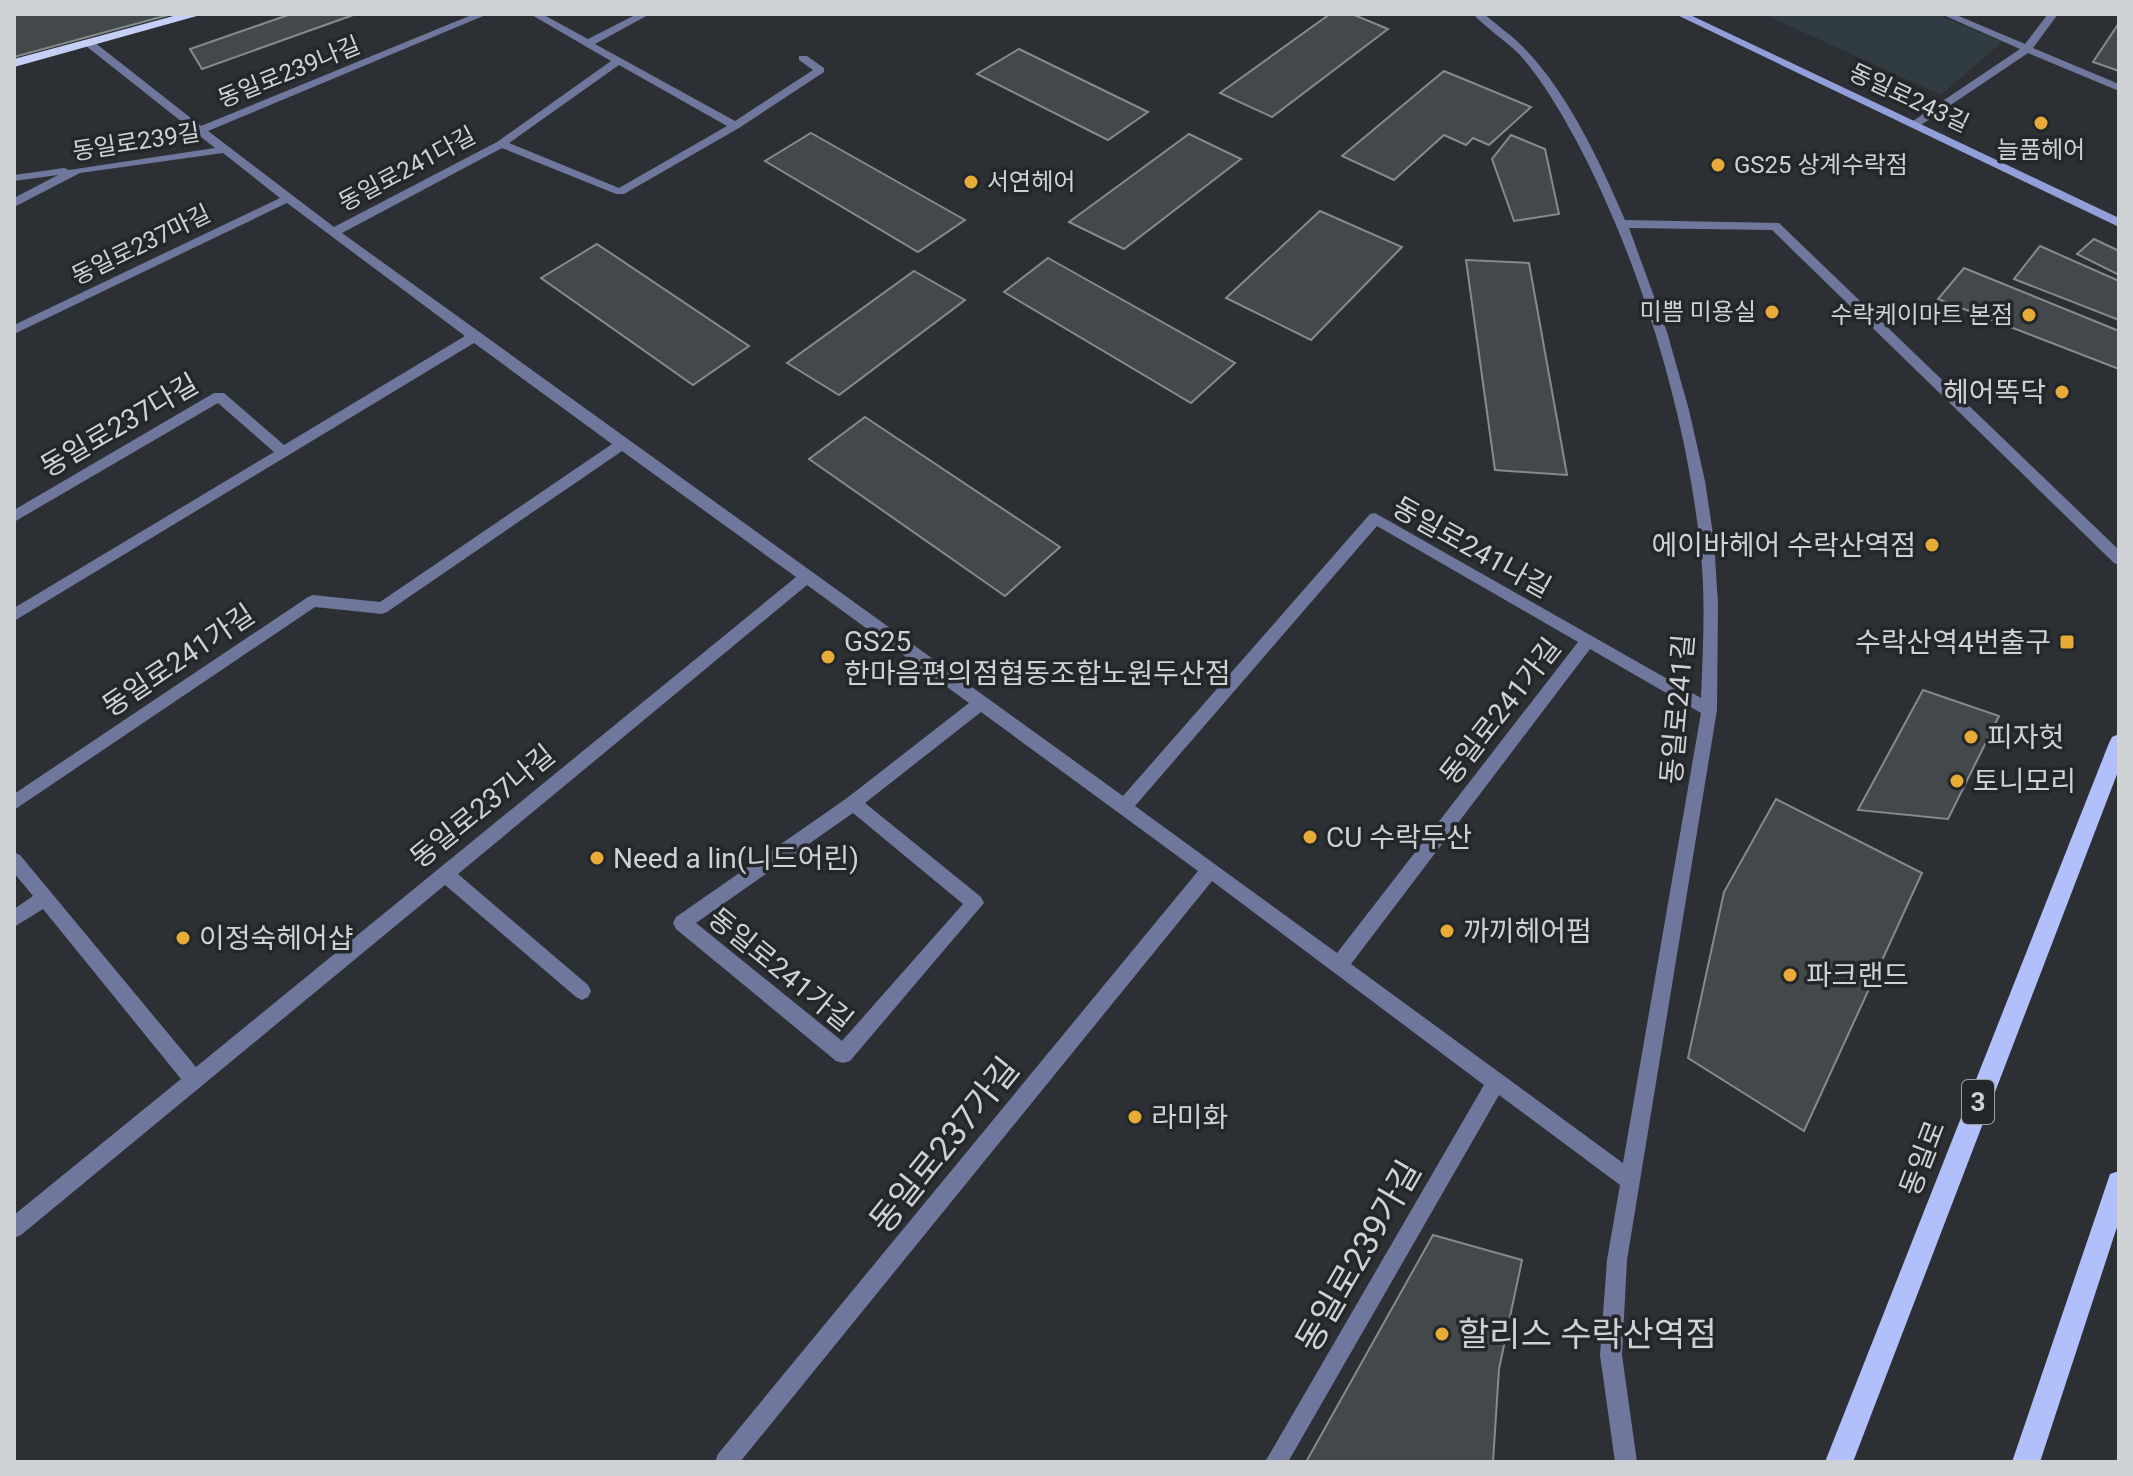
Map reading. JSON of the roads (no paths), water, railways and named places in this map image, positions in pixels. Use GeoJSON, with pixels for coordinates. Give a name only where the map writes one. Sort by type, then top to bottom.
{"type":"FeatureCollection","features":[{"type":"Feature","properties":{"kind":"highway"},"geometry":{"type":"LineString","coordinates":[[14,63],[197,14]]}},
{"type":"Feature","properties":{"kind":"main road","name":"동일로243길"},"geometry":{"type":"LineString","coordinates":[[1680,14],[2119,223]]}},
{"type":"Feature","properties":{"kind":"main road","name":"동일로"},"geometry":{"type":"LineString","coordinates":[[1839,1462],[2119,743]]}},
{"type":"Feature","properties":{"kind":"main road"},"geometry":{"type":"LineString","coordinates":[[2026,1462],[2119,1183]]}},
{"type":"Feature","properties":{"kind":"street","name":"동일로239나길"},"geometry":{"type":"LineString","coordinates":[[199,131],[483,14]]}},
{"type":"Feature","properties":{"kind":"street"},"geometry":{"type":"LineString","coordinates":[[535,14],[735,126]]}},
{"type":"Feature","properties":{"kind":"street"},"geometry":{"type":"LineString","coordinates":[[587,44],[645,14]]}},
{"type":"Feature","properties":{"kind":"street"},"geometry":{"type":"LineString","coordinates":[[1946,14],[2119,88]]}},
{"type":"Feature","properties":{"kind":"street"},"geometry":{"type":"LineString","coordinates":[[1914,125],[2027,49],[2053,14]]}},
{"type":"Feature","properties":{"kind":"street","name":"동일로241길"},"geometry":{"type":"LineString","coordinates":[[1489,16],[1536,68],[1579,131],[1622,224],[1654,315],[1686,428],[1707,541],[1711,619],[1709,710],[1617,1260],[1611,1355],[1626,1462]]}},
{"type":"Feature","properties":{"kind":"street"},"geometry":{"type":"LineString","coordinates":[[90,44],[333,233],[621,445],[1211,869],[1631,1181]]}},
{"type":"Feature","properties":{"kind":"street","name":"동일로241다길"},"geometry":{"type":"LineString","coordinates":[[501,144],[620,192],[735,126],[820,70],[803,58]]}},
{"type":"Feature","properties":{"kind":"street","name":"동일로241다길"},"geometry":{"type":"LineString","coordinates":[[333,233],[501,144],[616,62]]}},
{"type":"Feature","properties":{"kind":"street","name":"동일로239길"},"geometry":{"type":"LineString","coordinates":[[14,203],[77,170],[223,150]]}},
{"type":"Feature","properties":{"kind":"street"},"geometry":{"type":"LineString","coordinates":[[14,178],[77,170]]}},
{"type":"Feature","properties":{"kind":"street","name":"동일로237마길"},"geometry":{"type":"LineString","coordinates":[[14,330],[287,199]]}},
{"type":"Feature","properties":{"kind":"street"},"geometry":{"type":"LineString","coordinates":[[1622,224],[1775,226],[2119,559]]}},
{"type":"Feature","properties":{"kind":"street"},"geometry":{"type":"LineString","coordinates":[[14,615],[474,337]]}},
{"type":"Feature","properties":{"kind":"street","name":"동일로237다길"},"geometry":{"type":"LineString","coordinates":[[14,517],[219,396],[282,451]]}},
{"type":"Feature","properties":{"kind":"street","name":"동일로241가길"},"geometry":{"type":"LineString","coordinates":[[14,803],[313,601],[382,608],[621,445]]}},
{"type":"Feature","properties":{"kind":"street","name":"동일로241나길"},"geometry":{"type":"LineString","coordinates":[[1124,807],[1375,518],[1709,710]]}},
{"type":"Feature","properties":{"kind":"street","name":"동일로237나길"},"geometry":{"type":"LineString","coordinates":[[14,1228],[807,577]]}},
{"type":"Feature","properties":{"kind":"street","name":"동일로241가길"},"geometry":{"type":"LineString","coordinates":[[1338,966],[1588,641]]}},
{"type":"Feature","properties":{"kind":"street","name":"동일로241가길"},"geometry":{"type":"LineString","coordinates":[[853,803],[975,903],[843,1054],[682,923],[853,803],[981,703]]}},
{"type":"Feature","properties":{"kind":"street"},"geometry":{"type":"LineString","coordinates":[[14,860],[194,1080]]}},
{"type":"Feature","properties":{"kind":"street","name":"동일로237가길"},"geometry":{"type":"LineString","coordinates":[[726,1462],[1211,869]]}},
{"type":"Feature","properties":{"kind":"street"},"geometry":{"type":"LineString","coordinates":[[444,873],[582,991]]}},
{"type":"Feature","properties":{"kind":"street"},"geometry":{"type":"LineString","coordinates":[[14,919],[45,898]]}},
{"type":"Feature","properties":{"kind":"street","name":"동일로239가길"},"geometry":{"type":"LineString","coordinates":[[1276,1462],[1496,1082]]}},
{"type":"Feature","properties":{"kind":"tunnel"},"geometry":{"type":"LineString","coordinates":[[14,41],[111,14]]}},
{"type":"Feature","properties":{"kind":"place","name":"늘품헤어"},"geometry":{"type":"Point","coordinates":[2041,123]}},
{"type":"Feature","properties":{"kind":"place","name":"GS25 상계수락점"},"geometry":{"type":"Point","coordinates":[1718,165]}},
{"type":"Feature","properties":{"kind":"place","name":"서연헤어"},"geometry":{"type":"Point","coordinates":[971,182]}},
{"type":"Feature","properties":{"kind":"place","name":"미쁨 미용실"},"geometry":{"type":"Point","coordinates":[1772,312]}},
{"type":"Feature","properties":{"kind":"place","name":"수락케이마트 본점"},"geometry":{"type":"Point","coordinates":[2029,315]}},
{"type":"Feature","properties":{"kind":"place","name":"헤어똑닥"},"geometry":{"type":"Point","coordinates":[2062,392]}},
{"type":"Feature","properties":{"kind":"place","name":"에이바헤어 수락산역점"},"geometry":{"type":"Point","coordinates":[1932,545]}},
{"type":"Feature","properties":{"kind":"place","name":"수락산역4번출구"},"geometry":{"type":"Point","coordinates":[2067,642]}},
{"type":"Feature","properties":{"kind":"place","name":"GS25 한마음편의점협동조합노원두산점"},"geometry":{"type":"Point","coordinates":[828,657]}},
{"type":"Feature","properties":{"kind":"place","name":"피자헛"},"geometry":{"type":"Point","coordinates":[1971,737]}},
{"type":"Feature","properties":{"kind":"place","name":"토니모리"},"geometry":{"type":"Point","coordinates":[1957,781]}},
{"type":"Feature","properties":{"kind":"place","name":"CU 수락두산"},"geometry":{"type":"Point","coordinates":[1310,837]}},
{"type":"Feature","properties":{"kind":"place","name":"Need a lin(니드어린)"},"geometry":{"type":"Point","coordinates":[597,858]}},
{"type":"Feature","properties":{"kind":"place","name":"까끼헤어펌"},"geometry":{"type":"Point","coordinates":[1447,931]}},
{"type":"Feature","properties":{"kind":"place","name":"이정숙헤어샵"},"geometry":{"type":"Point","coordinates":[183,938]}},
{"type":"Feature","properties":{"kind":"place","name":"파크랜드"},"geometry":{"type":"Point","coordinates":[1790,975]}},
{"type":"Feature","properties":{"kind":"place","name":"라미화"},"geometry":{"type":"Point","coordinates":[1135,1117]}},
{"type":"Feature","properties":{"kind":"place","name":"할리스 수락산역점"},"geometry":{"type":"Point","coordinates":[1442,1334]}}]}
